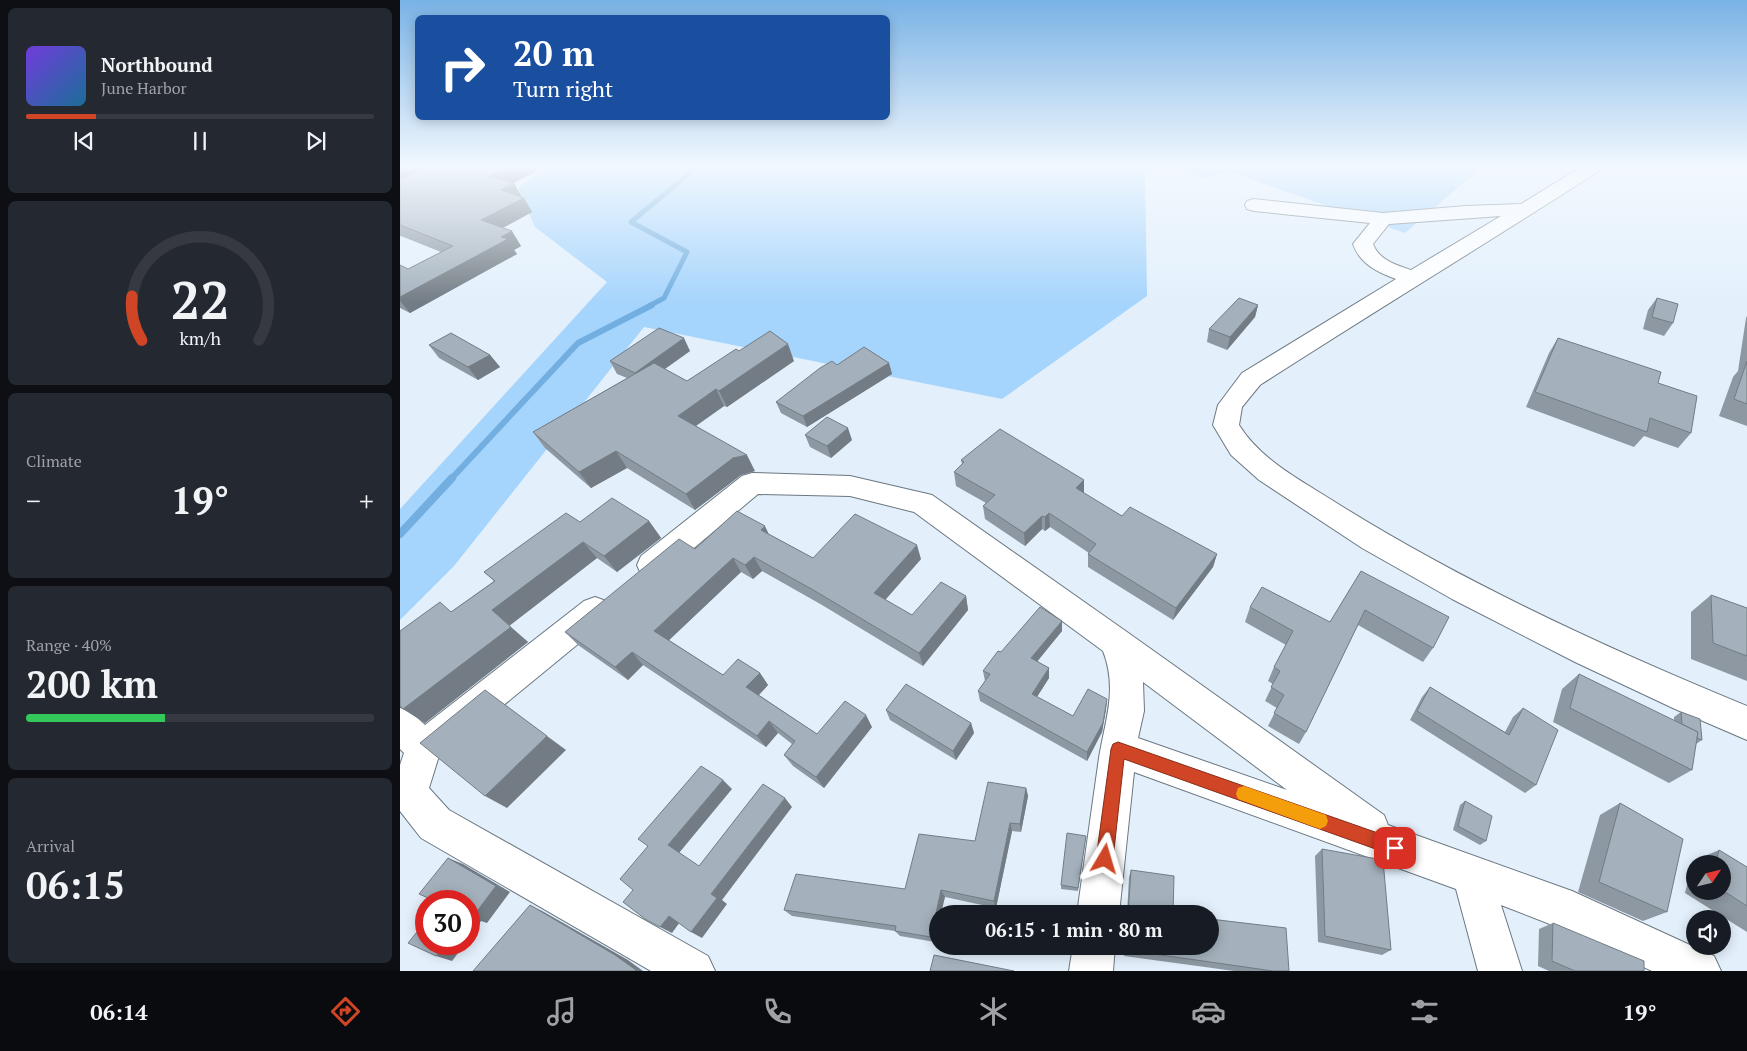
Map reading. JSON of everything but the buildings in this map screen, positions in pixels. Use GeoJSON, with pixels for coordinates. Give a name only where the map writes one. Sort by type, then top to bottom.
{"type":"FeatureCollection","features":[{"type":"Feature","properties":{"kind":"street"},"geometry":{"type":"LineString","coordinates":[[1321,212],[1383,219],[1462,212]]}},
{"type":"Feature","properties":{"kind":"street"},"geometry":{"type":"LineString","coordinates":[[1523,212],[1412,278],[1251,379],[1230,405],[1226,424],[1240,448],[1270,473],[1372,540],[1463,590],[1587,652],[1747,723]]}},
{"type":"Feature","properties":{"kind":"street"},"geometry":{"type":"LineString","coordinates":[[1383,219],[1364,244],[1365,252],[1372,260],[1412,278]]}},
{"type":"Feature","properties":{"kind":"street"},"geometry":{"type":"LineString","coordinates":[[693,971],[435,824],[409,793],[412,736],[623,589],[752,483],[850,486],[922,503],[1116,642],[1395,848]]}},
{"type":"Feature","properties":{"kind":"street"},"geometry":{"type":"LineString","coordinates":[[1099,905],[1118,749],[1128,711],[1126,667],[1116,642]]}},
{"type":"Feature","properties":{"kind":"street"},"geometry":{"type":"LineString","coordinates":[[1118,749],[1572,912],[1699,971]]}},
{"type":"Feature","properties":{"kind":"street"},"geometry":{"type":"LineString","coordinates":[[1472,875],[1500,971]]}},
{"type":"Feature","properties":{"kind":"street"},"geometry":{"type":"LineString","coordinates":[[1091,971],[1093,955]]}},
{"type":"Feature","properties":{"kind":"shaded area"},"geometry":{"type":"Polygon","coordinates":[[[529,212],[1146,212],[1147,296],[1002,399],[644,327],[454,566],[400,620],[400,509],[607,282],[535,227],[529,212]]]}},
{"type":"Feature","properties":{"kind":"shaded area"},"geometry":{"type":"Polygon","coordinates":[[[1346,212],[1429,212],[1405,233],[1346,212]]]}},
{"type":"Feature","properties":{"kind":"waterway"},"geometry":{"type":"LineString","coordinates":[[643,212],[631,222],[687,252],[664,298],[649,306]]}},
{"type":"Feature","properties":{"kind":"waterway"},"geometry":{"type":"LineString","coordinates":[[451,479],[578,343],[652,305]]}},
{"type":"Feature","properties":{"kind":"waterway"},"geometry":{"type":"LineString","coordinates":[[400,534],[452,478]]}},
{"type":"Feature","properties":{"kind":"slow traffic"},"geometry":{"type":"LineString","coordinates":[[1244,794],[1320,821]]}},
{"type":"Feature","properties":{"kind":"route"},"geometry":{"type":"LineString","coordinates":[[1105,859],[1118,749],[1395,848]]}}]}
